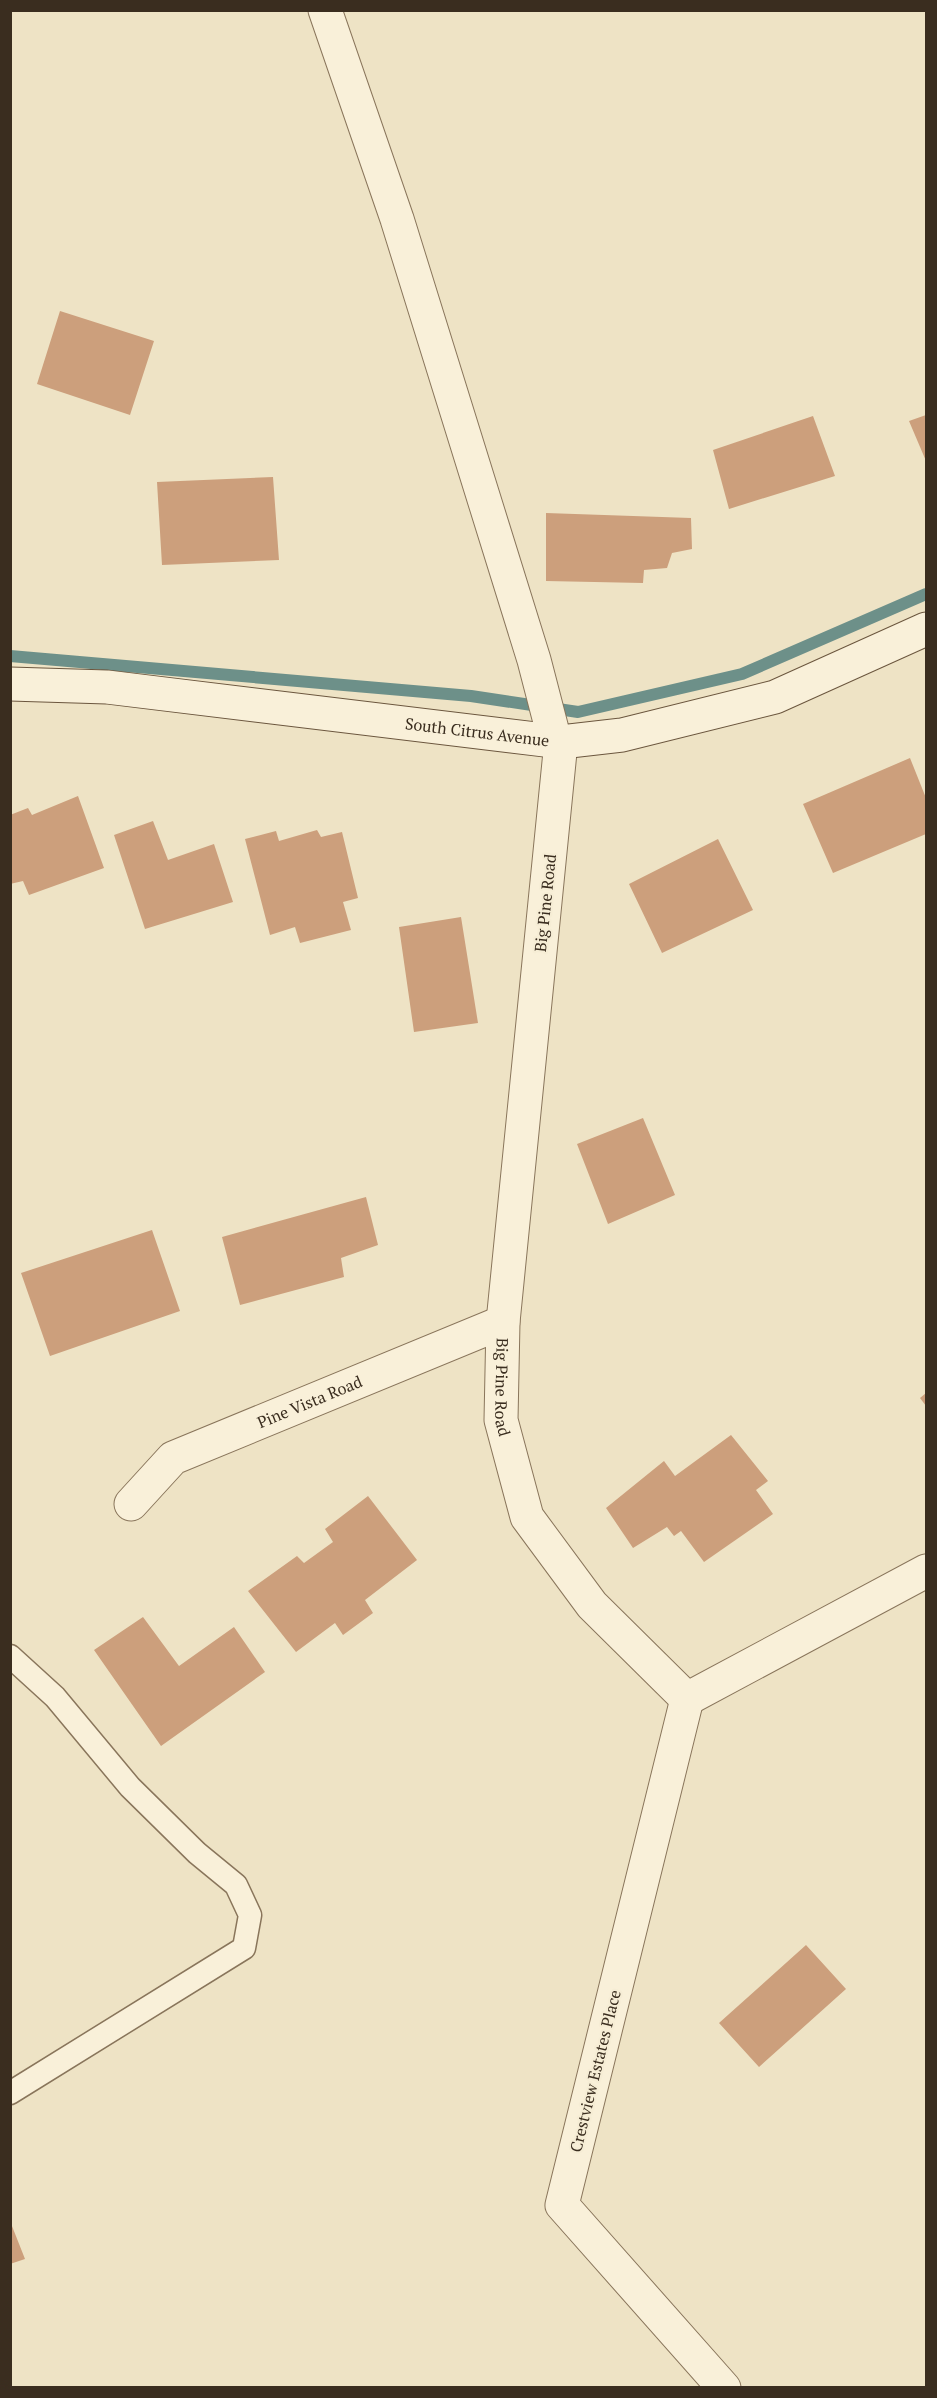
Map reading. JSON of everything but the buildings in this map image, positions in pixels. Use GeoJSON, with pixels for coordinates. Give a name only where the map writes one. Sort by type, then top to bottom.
{"type":"FeatureCollection","features":[{"type":"Feature","properties":{"kind":"street"},"geometry":{"type":"LineString","coordinates":[[325,10],[397,219],[558,742]]}},
{"type":"Feature","properties":{"kind":"street","name":"South Citrus Avenue"},"geometry":{"type":"LineString","coordinates":[[10,684],[107,687],[558,742],[622,735],[775,697],[927,629]]}},
{"type":"Feature","properties":{"kind":"street","name":"Big Pine Road"},"geometry":{"type":"LineString","coordinates":[[558,742],[503,1322],[501,1420],[527,1517],[592,1605],[687,1700]]}},
{"type":"Feature","properties":{"kind":"street","name":"Pine Vista Road"},"geometry":{"type":"LineString","coordinates":[[131,1504],[173,1458],[503,1322]]}},
{"type":"Feature","properties":{"kind":"street"},"geometry":{"type":"LineString","coordinates":[[687,1700],[927,1571]]}},
{"type":"Feature","properties":{"kind":"street","name":"Crestview Estates Place"},"geometry":{"type":"LineString","coordinates":[[687,1700],[562,2205],[724,2388]]}},
{"type":"Feature","properties":{"kind":"lane"},"geometry":{"type":"LineString","coordinates":[[10,1656],[55,1697],[130,1787],[197,1853],[236,1885],[250,1915],[244,1948],[10,2093]]}},
{"type":"Feature","properties":{"kind":"waterway"},"geometry":{"type":"LineString","coordinates":[[10,656],[471,696],[578,712],[742,674],[926,594]]}}]}
